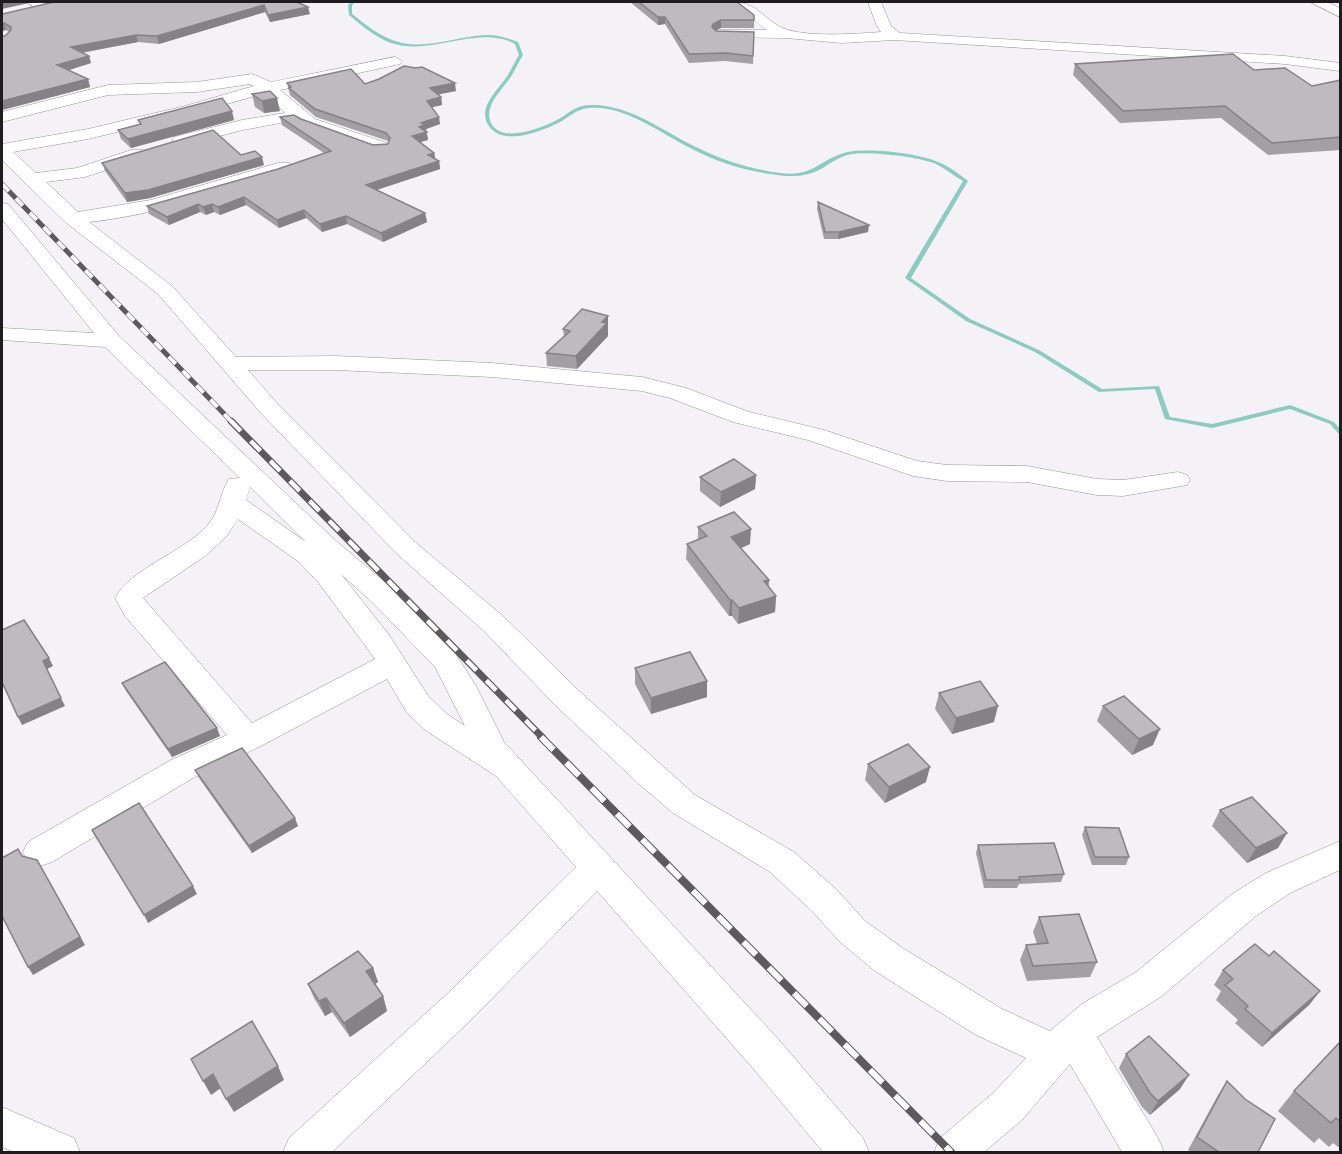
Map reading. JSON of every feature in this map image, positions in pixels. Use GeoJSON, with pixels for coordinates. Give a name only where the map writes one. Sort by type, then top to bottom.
{"type":"FeatureCollection","features":[{"type":"Feature","properties":{"kind":"street"},"geometry":{"type":"LineString","coordinates":[[19,11],[36,4],[57,2]]}},
{"type":"Feature","properties":{"kind":"street"},"geometry":{"type":"LineString","coordinates":[[737,2],[754,11],[769,27],[786,34]]}},
{"type":"Feature","properties":{"kind":"street"},"geometry":{"type":"LineString","coordinates":[[875,2],[885,27],[892,36]]}},
{"type":"Feature","properties":{"kind":"street"},"geometry":{"type":"LineString","coordinates":[[1317,2],[1341,13]]}},
{"type":"Feature","properties":{"kind":"street"},"geometry":{"type":"LineString","coordinates":[[721,34],[786,34],[842,39],[892,36],[1341,66]]}},
{"type":"Feature","properties":{"kind":"street"},"geometry":{"type":"LineString","coordinates":[[2,150],[190,110],[268,87],[367,75],[395,62]]}},
{"type":"Feature","properties":{"kind":"street"},"geometry":{"type":"LineString","coordinates":[[9,115],[108,90],[197,87],[245,78],[259,81],[268,87],[309,122],[381,147]]}},
{"type":"Feature","properties":{"kind":"street"},"geometry":{"type":"LineString","coordinates":[[9,115],[57,140]]}},
{"type":"Feature","properties":{"kind":"street"},"geometry":{"type":"LineString","coordinates":[[31,179],[79,172],[155,148],[251,123],[299,115]]}},
{"type":"Feature","properties":{"kind":"street"},"geometry":{"type":"LineString","coordinates":[[2,150],[72,218],[165,290],[268,407],[406,548],[494,624],[567,698],[684,804],[782,862],[825,901],[852,931],[888,959],[989,1022],[1064,1042],[1144,1152]]}},
{"type":"Feature","properties":{"kind":"street"},"geometry":{"type":"LineString","coordinates":[[72,218],[144,207],[284,167]]}},
{"type":"Feature","properties":{"kind":"street"},"geometry":{"type":"LineString","coordinates":[[4,217],[111,340],[326,546],[382,595],[446,660],[462,686],[492,750],[758,1044],[849,1152]]}},
{"type":"Feature","properties":{"kind":"street"},"geometry":{"type":"LineString","coordinates":[[2,334],[111,340]]}},
{"type":"Feature","properties":{"kind":"street"},"geometry":{"type":"LineString","coordinates":[[230,364],[336,363],[545,374],[642,384],[678,393],[741,417],[816,435],[894,463],[921,469],[946,473],[1027,474],[1097,487],[1124,488],[1178,480]]}},
{"type":"Feature","properties":{"kind":"street"},"geometry":{"type":"LineString","coordinates":[[244,467],[233,503],[225,520],[214,533],[133,590],[129,598],[135,609],[248,738]]}},
{"type":"Feature","properties":{"kind":"street"},"geometry":{"type":"LineString","coordinates":[[233,503],[308,556],[328,576],[365,622],[418,705],[436,722],[511,771]]}},
{"type":"Feature","properties":{"kind":"street"},"geometry":{"type":"LineString","coordinates":[[40,852],[182,770],[392,663]]}},
{"type":"Feature","properties":{"kind":"street"},"geometry":{"type":"LineString","coordinates":[[954,1152],[1007,1107],[1064,1042],[1095,1016],[1149,984],[1244,905],[1278,883],[1341,855]]}},
{"type":"Feature","properties":{"kind":"street"},"geometry":{"type":"LineString","coordinates":[[303,1152],[468,998],[598,868]]}},
{"type":"Feature","properties":{"kind":"street"},"geometry":{"type":"LineString","coordinates":[[2,1127],[60,1152]]}},
{"type":"Feature","properties":{"kind":"building"},"geometry":{"type":"Polygon","coordinates":[[[54,2],[297,2],[308,7],[268,15],[264,5],[157,36],[136,35],[71,47],[89,56],[57,65],[88,79],[2,101],[2,36],[11,30],[11,27],[2,23],[2,14],[54,2]]]}},
{"type":"Feature","properties":{"kind":"building"},"geometry":{"type":"Polygon","coordinates":[[[639,2],[737,2],[754,15],[754,20],[721,20],[712,27],[716,31],[754,32],[753,56],[726,53],[689,54],[665,17],[658,17],[639,2]]]}},
{"type":"Feature","properties":{"kind":"building"},"geometry":{"type":"Polygon","coordinates":[[[1233,54],[1254,70],[1285,68],[1312,86],[1341,80],[1341,137],[1272,143],[1225,106],[1123,111],[1075,64],[1233,54]]]}},
{"type":"Feature","properties":{"kind":"building"},"geometry":{"type":"Polygon","coordinates":[[[404,66],[422,67],[455,83],[430,88],[441,97],[427,101],[439,117],[421,123],[425,125],[419,127],[427,132],[412,136],[434,153],[428,155],[439,161],[366,185],[425,213],[381,233],[346,216],[320,224],[304,210],[277,220],[244,197],[218,207],[212,204],[203,207],[198,204],[167,217],[147,206],[278,169],[331,151],[280,117],[294,115],[373,145],[388,144],[390,138],[386,133],[315,109],[289,88],[291,87],[287,83],[351,69],[365,84],[404,66]]]}},
{"type":"Feature","properties":{"kind":"building"},"geometry":{"type":"Polygon","coordinates":[[[270,91],[277,98],[262,101],[252,94],[270,91]]]}},
{"type":"Feature","properties":{"kind":"building"},"geometry":{"type":"Polygon","coordinates":[[[222,98],[232,111],[128,139],[118,130],[141,124],[138,120],[222,98]]]}},
{"type":"Feature","properties":{"kind":"building"},"geometry":{"type":"Polygon","coordinates":[[[213,130],[241,155],[255,151],[262,157],[148,190],[125,193],[102,163],[213,130]]]}},
{"type":"Feature","properties":{"kind":"building"},"geometry":{"type":"Polygon","coordinates":[[[818,202],[869,225],[839,232],[825,232],[818,202]]]}},
{"type":"Feature","properties":{"kind":"building"},"geometry":{"type":"Polygon","coordinates":[[[582,309],[608,316],[602,322],[607,323],[576,356],[546,353],[570,331],[563,329],[582,309]]]}},
{"type":"Feature","properties":{"kind":"building"},"geometry":{"type":"Polygon","coordinates":[[[734,459],[756,475],[721,492],[700,477],[734,459]]]}},
{"type":"Feature","properties":{"kind":"building"},"geometry":{"type":"Polygon","coordinates":[[[734,512],[751,529],[731,537],[769,580],[764,581],[776,596],[739,608],[730,600],[687,544],[707,536],[698,527],[734,512]]]}},
{"type":"Feature","properties":{"kind":"building"},"geometry":{"type":"Polygon","coordinates":[[[24,620],[49,658],[43,661],[61,698],[18,717],[2,682],[2,630],[24,620]]]}},
{"type":"Feature","properties":{"kind":"building"},"geometry":{"type":"Polygon","coordinates":[[[690,652],[707,681],[651,698],[635,668],[690,652]]]}},
{"type":"Feature","properties":{"kind":"building"},"geometry":{"type":"Polygon","coordinates":[[[165,662],[217,728],[168,749],[122,683],[165,662]]]}},
{"type":"Feature","properties":{"kind":"building"},"geometry":{"type":"Polygon","coordinates":[[[980,681],[998,706],[956,718],[939,693],[980,681]]]}},
{"type":"Feature","properties":{"kind":"building"},"geometry":{"type":"Polygon","coordinates":[[[1124,696],[1160,729],[1139,739],[1103,706],[1124,696]]]}},
{"type":"Feature","properties":{"kind":"building"},"geometry":{"type":"Polygon","coordinates":[[[908,744],[930,767],[889,787],[868,764],[908,744]]]}},
{"type":"Feature","properties":{"kind":"building"},"geometry":{"type":"Polygon","coordinates":[[[242,748],[295,818],[249,846],[195,770],[242,748]]]}},
{"type":"Feature","properties":{"kind":"building"},"geometry":{"type":"Polygon","coordinates":[[[1252,797],[1287,833],[1256,848],[1220,810],[1252,797]]]}},
{"type":"Feature","properties":{"kind":"building"},"geometry":{"type":"Polygon","coordinates":[[[139,803],[193,886],[144,915],[92,830],[139,803]]]}},
{"type":"Feature","properties":{"kind":"building"},"geometry":{"type":"Polygon","coordinates":[[[1085,827],[1119,828],[1129,857],[1095,857],[1085,827]]]}},
{"type":"Feature","properties":{"kind":"building"},"geometry":{"type":"Polygon","coordinates":[[[1054,843],[1064,874],[1019,877],[1020,880],[986,880],[978,845],[1054,843]]]}},
{"type":"Feature","properties":{"kind":"building"},"geometry":{"type":"Polygon","coordinates":[[[18,849],[22,856],[37,860],[80,937],[28,967],[2,916],[2,858],[18,849]]]}},
{"type":"Feature","properties":{"kind":"building"},"geometry":{"type":"Polygon","coordinates":[[[1079,914],[1097,962],[1033,966],[1026,945],[1048,943],[1039,917],[1079,914]]]}},
{"type":"Feature","properties":{"kind":"building"},"geometry":{"type":"Polygon","coordinates":[[[1255,944],[1269,956],[1274,951],[1320,991],[1272,1033],[1245,1009],[1248,1006],[1225,985],[1233,979],[1223,970],[1255,944]]]}},
{"type":"Feature","properties":{"kind":"building"},"geometry":{"type":"Polygon","coordinates":[[[358,951],[373,968],[366,971],[383,996],[344,1023],[326,998],[319,1001],[308,984],[358,951]]]}},
{"type":"Feature","properties":{"kind":"building"},"geometry":{"type":"Polygon","coordinates":[[[252,1021],[278,1066],[226,1099],[213,1074],[203,1081],[191,1059],[252,1021]]]}},
{"type":"Feature","properties":{"kind":"building"},"geometry":{"type":"Polygon","coordinates":[[[1149,1036],[1189,1075],[1158,1101],[1150,1093],[1126,1054],[1149,1036]]]}},
{"type":"Feature","properties":{"kind":"building"},"geometry":{"type":"Polygon","coordinates":[[[1341,1041],[1341,1122],[1336,1118],[1331,1123],[1294,1091],[1341,1041]]]}},
{"type":"Feature","properties":{"kind":"building"},"geometry":{"type":"Polygon","coordinates":[[[1227,1081],[1245,1099],[1275,1119],[1258,1152],[1219,1152],[1197,1137],[1227,1081]]]}},
{"type":"Feature","properties":{"kind":"waterway"},"geometry":{"type":"LineString","coordinates":[[353,2],[350,5],[350,14],[365,26],[393,42],[423,45],[488,36],[517,43],[521,55],[494,96],[488,110],[489,123],[500,134],[517,135],[536,130],[559,121],[578,109],[591,106],[607,108],[637,118],[717,159],[768,172],[788,175],[804,174],[837,157],[852,153],[904,156],[939,164],[966,181],[908,278],[968,320],[1037,351],[1101,391],[1157,387],[1167,418],[1212,426],[1290,407],[1332,423],[1340,432]]}},
{"type":"Feature","properties":{"kind":"railway"},"geometry":{"type":"LineString","coordinates":[[2,184],[232,422]]}},
{"type":"Feature","properties":{"kind":"railway"},"geometry":{"type":"LineString","coordinates":[[231,421],[543,738]]}},
{"type":"Feature","properties":{"kind":"railway"},"geometry":{"type":"LineString","coordinates":[[541,737],[951,1152]]}}]}
